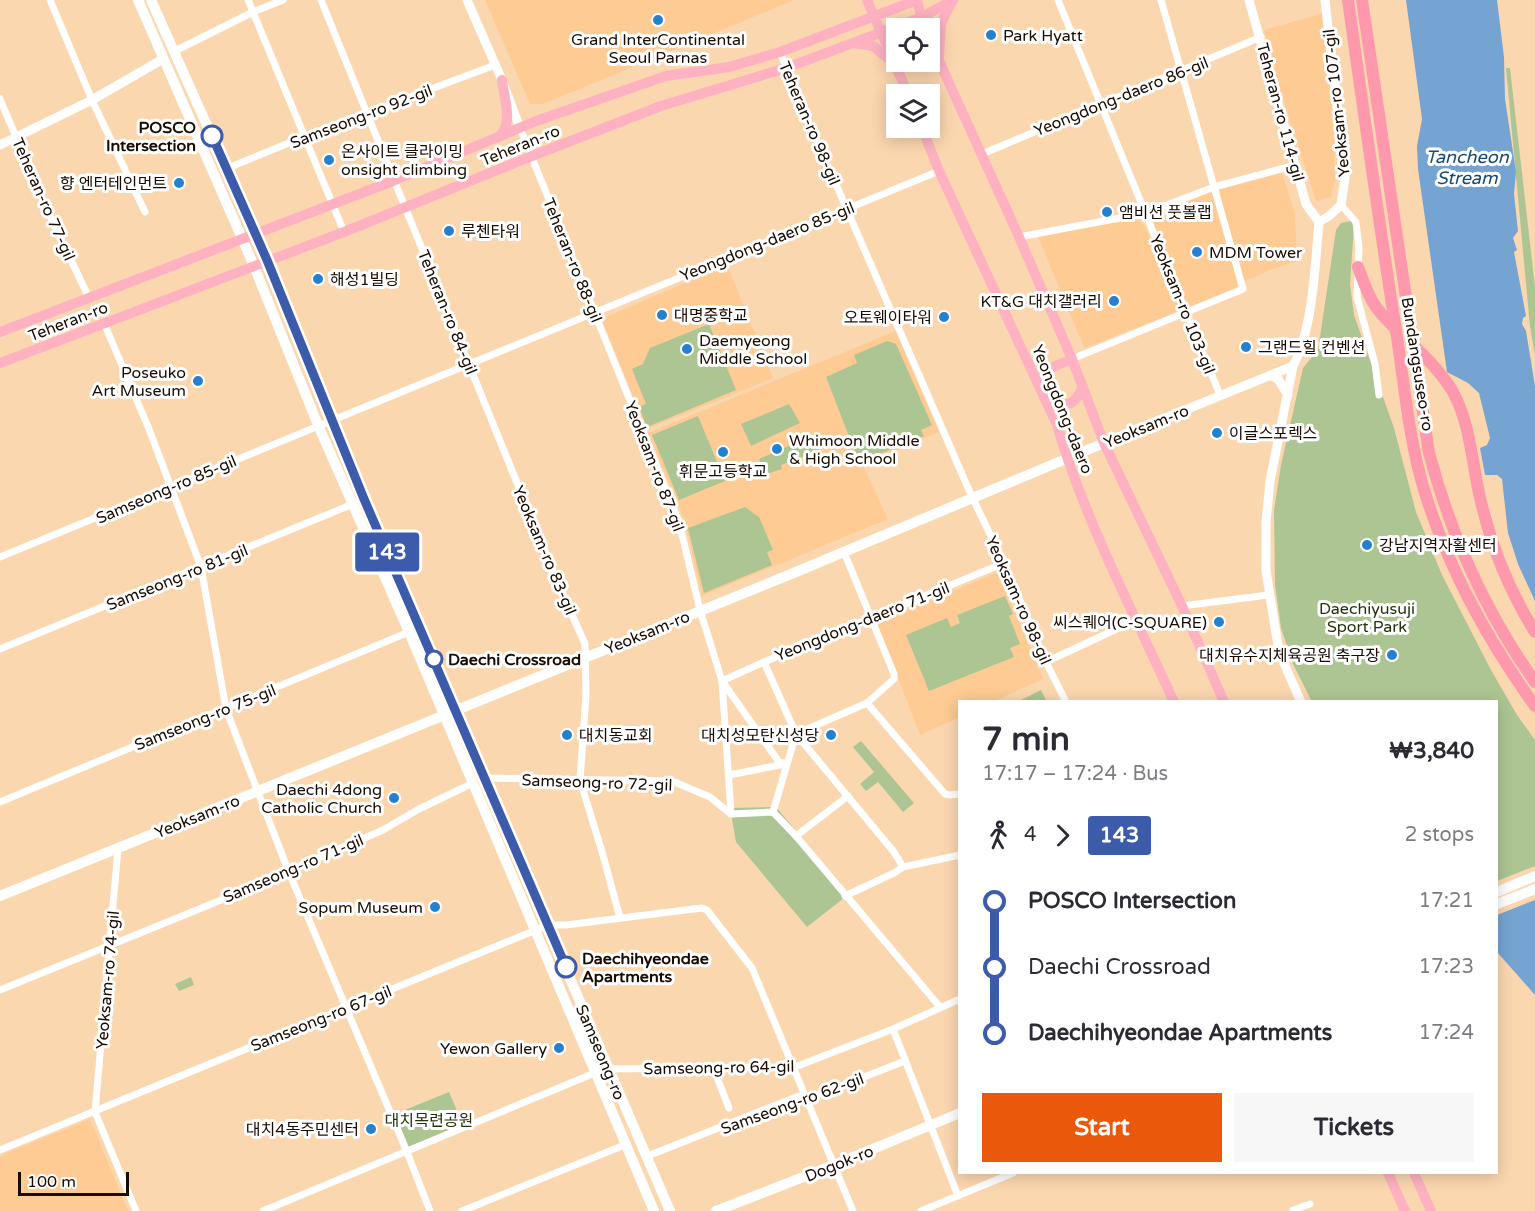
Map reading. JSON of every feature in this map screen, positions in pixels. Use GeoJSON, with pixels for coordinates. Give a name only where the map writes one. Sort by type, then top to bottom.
{"type":"FeatureCollection","features":[{"type":"Feature","properties":{"kind":"highway","name":"Bundangsuseo-ro"},"geometry":{"type":"LineString","coordinates":[[1348,0],[1382,242],[1419,473],[1451,564],[1500,657],[1535,706]]}},
{"type":"Feature","properties":{"kind":"highway","name":"Bundangsuseo-ro"},"geometry":{"type":"LineString","coordinates":[[1362,0],[1424,426],[1435,473],[1460,546],[1481,593],[1506,638],[1535,682]]}},
{"type":"Feature","properties":{"kind":"highway"},"geometry":{"type":"LineString","coordinates":[[1366,31],[1369,0]]}},
{"type":"Feature","properties":{"kind":"highway"},"geometry":{"type":"LineString","coordinates":[[1358,267],[1368,296],[1379,313],[1428,358],[1453,393],[1467,432],[1480,501],[1490,536],[1520,608],[1535,632]]}},
{"type":"Feature","properties":{"kind":"main road","name":"Samseong-ro"},"geometry":{"type":"LineString","coordinates":[[138,0],[254,266],[318,425],[409,632],[654,1211]]}},
{"type":"Feature","properties":{"kind":"main road","name":"Samseong-ro"},"geometry":{"type":"LineString","coordinates":[[151,0],[228,168],[374,521],[670,1211]]}},
{"type":"Feature","properties":{"kind":"main road"},"geometry":{"type":"LineString","coordinates":[[867,0],[886,44]]}},
{"type":"Feature","properties":{"kind":"main road"},"geometry":{"type":"LineString","coordinates":[[917,0],[922,17]]}},
{"type":"Feature","properties":{"kind":"main road","name":"Teheran-ro"},"geometry":{"type":"LineString","coordinates":[[0,332],[393,181],[520,128],[666,76],[729,67],[780,52],[917,0]]}},
{"type":"Feature","properties":{"kind":"main road"},"geometry":{"type":"LineString","coordinates":[[940,42],[941,23],[953,0]]}},
{"type":"Feature","properties":{"kind":"main road","name":"Teheran-ro"},"geometry":{"type":"LineString","coordinates":[[0,363],[344,232],[661,106],[786,68],[850,42],[922,17],[953,0]]}},
{"type":"Feature","properties":{"kind":"main road"},"geometry":{"type":"LineString","coordinates":[[850,42],[873,46],[886,57]]}},
{"type":"Feature","properties":{"kind":"main road","name":"Yeongdong-daero"},"geometry":{"type":"LineString","coordinates":[[940,62],[1072,359],[1104,443],[1182,606],[1223,700]]}},
{"type":"Feature","properties":{"kind":"main road"},"geometry":{"type":"LineString","coordinates":[[498,138],[506,130],[507,120],[502,80]]}},
{"type":"Feature","properties":{"kind":"main road","name":"Yeongdong-daero"},"geometry":{"type":"LineString","coordinates":[[926,138],[939,171],[1057,425],[1066,458],[1086,507],[1173,700]]}},
{"type":"Feature","properties":{"kind":"main road"},"geometry":{"type":"LineString","coordinates":[[1034,375],[1072,359]]}},
{"type":"Feature","properties":{"kind":"main road"},"geometry":{"type":"LineString","coordinates":[[1044,397],[1068,405],[1077,399],[1083,387]]}},
{"type":"Feature","properties":{"kind":"main road","name":"Yeoksam-ro"},"geometry":{"type":"LineString","coordinates":[[0,897],[844,552],[1104,443]]}},
{"type":"Feature","properties":{"kind":"main road"},"geometry":{"type":"LineString","coordinates":[[1498,892],[1535,876]]}},
{"type":"Feature","properties":{"kind":"main road"},"geometry":{"type":"LineString","coordinates":[[1498,904],[1535,889]]}},
{"type":"Feature","properties":{"kind":"main road"},"geometry":{"type":"LineString","coordinates":[[536,930],[548,925]]}},
{"type":"Feature","properties":{"kind":"main road"},"geometry":{"type":"LineString","coordinates":[[536,930],[548,925]]}},
{"type":"Feature","properties":{"kind":"main road","name":"Dogok-ro"},"geometry":{"type":"LineString","coordinates":[[716,1211],[958,1114]]}},
{"type":"Feature","properties":{"kind":"main road"},"geometry":{"type":"LineString","coordinates":[[1388,1174],[1405,1211]]}},
{"type":"Feature","properties":{"kind":"main road"},"geometry":{"type":"LineString","coordinates":[[1414,1174],[1431,1211]]}},
{"type":"Feature","properties":{"kind":"street"},"geometry":{"type":"LineString","coordinates":[[50,0],[92,100],[145,212]]}},
{"type":"Feature","properties":{"kind":"street"},"geometry":{"type":"LineString","coordinates":[[248,0],[344,232]]}},
{"type":"Feature","properties":{"kind":"street"},"geometry":{"type":"LineString","coordinates":[[173,52],[253,12],[283,0]]}},
{"type":"Feature","properties":{"kind":"street","name":"Teheran-ro 84-gil"},"geometry":{"type":"LineString","coordinates":[[321,0],[501,443]]}},
{"type":"Feature","properties":{"kind":"street"},"geometry":{"type":"LineString","coordinates":[[467,0],[520,128]]}},
{"type":"Feature","properties":{"kind":"street","name":"Yeoksam-ro 103-gil"},"geometry":{"type":"LineString","coordinates":[[1058,0],[1220,395]]}},
{"type":"Feature","properties":{"kind":"street"},"geometry":{"type":"LineString","coordinates":[[1072,359],[1243,289],[1161,0]]}},
{"type":"Feature","properties":{"kind":"street","name":"Teheran-ro 114-gil"},"geometry":{"type":"LineString","coordinates":[[1249,0],[1306,204],[1319,222]]}},
{"type":"Feature","properties":{"kind":"street","name":"Yeoksam-ro 107-gil"},"geometry":{"type":"LineString","coordinates":[[1325,0],[1345,177],[1341,205]]}},
{"type":"Feature","properties":{"kind":"street","name":"Yeongdong-daero 86-gil"},"geometry":{"type":"LineString","coordinates":[[982,154],[1261,38]]}},
{"type":"Feature","properties":{"kind":"street","name":"Teheran-ro 98-gil"},"geometry":{"type":"LineString","coordinates":[[780,52],[846,209],[899,325]]}},
{"type":"Feature","properties":{"kind":"street"},"geometry":{"type":"LineString","coordinates":[[0,145],[92,100],[163,59]]}},
{"type":"Feature","properties":{"kind":"street","name":"Samseong-ro 92-gil"},"geometry":{"type":"LineString","coordinates":[[228,168],[495,65]]}},
{"type":"Feature","properties":{"kind":"street","name":"Teheran-ro 77-gil"},"geometry":{"type":"LineString","coordinates":[[0,99],[88,298]]}},
{"type":"Feature","properties":{"kind":"street","name":"Teheran-ro 88-gil"},"geometry":{"type":"LineString","coordinates":[[520,128],[626,392]]}},
{"type":"Feature","properties":{"kind":"street"},"geometry":{"type":"LineString","coordinates":[[1019,237],[1146,213],[1215,187],[1296,165]]}},
{"type":"Feature","properties":{"kind":"street","name":"Yeongdong-daero 85-gil"},"geometry":{"type":"LineString","coordinates":[[470,364],[939,171]]}},
{"type":"Feature","properties":{"kind":"street"},"geometry":{"type":"LineString","coordinates":[[1300,700],[1279,652],[1268,595],[1266,522],[1270,481],[1293,366],[1301,351],[1308,315],[1319,222],[1341,205],[1356,222],[1359,248],[1357,297],[1372,353],[1378,395]]}},
{"type":"Feature","properties":{"kind":"street"},"geometry":{"type":"LineString","coordinates":[[104,323],[201,567],[226,708],[288,870],[430,1211]]}},
{"type":"Feature","properties":{"kind":"street","name":"Yeoksam-ro 98-gil"},"geometry":{"type":"LineString","coordinates":[[899,325],[972,497],[1065,700]]}},
{"type":"Feature","properties":{"kind":"street","name":"Samseong-ro 85-gil"},"geometry":{"type":"LineString","coordinates":[[0,557],[470,364]]}},
{"type":"Feature","properties":{"kind":"street","name":"Yeoksam-ro"},"geometry":{"type":"LineString","coordinates":[[1104,443],[1293,366]]}},
{"type":"Feature","properties":{"kind":"street"},"geometry":{"type":"LineString","coordinates":[[1270,375],[1278,379],[1288,395]]}},
{"type":"Feature","properties":{"kind":"street","name":"Yeoksam-ro 87-gil"},"geometry":{"type":"LineString","coordinates":[[626,392],[679,522],[700,610],[722,681]]}},
{"type":"Feature","properties":{"kind":"street","name":"Yeoksam-ro 83-gil"},"geometry":{"type":"LineString","coordinates":[[501,443],[585,644],[586,695],[580,780]]}},
{"type":"Feature","properties":{"kind":"street","name":"Samseong-ro 81-gil"},"geometry":{"type":"LineString","coordinates":[[0,649],[353,504]]}},
{"type":"Feature","properties":{"kind":"street"},"geometry":{"type":"LineString","coordinates":[[773,812],[796,734],[867,703],[894,679],[894,674],[844,552]]}},
{"type":"Feature","properties":{"kind":"street","name":"Yeongdong-daero 71-gil"},"geometry":{"type":"LineString","coordinates":[[722,681],[1004,563]]}},
{"type":"Feature","properties":{"kind":"street"},"geometry":{"type":"LineString","coordinates":[[1182,606],[1268,595]]}},
{"type":"Feature","properties":{"kind":"street"},"geometry":{"type":"LineString","coordinates":[[1046,662],[1136,620]]}},
{"type":"Feature","properties":{"kind":"street","name":"Samseong-ro 75-gil"},"geometry":{"type":"LineString","coordinates":[[0,802],[409,632]]}},
{"type":"Feature","properties":{"kind":"street"},"geometry":{"type":"LineString","coordinates":[[764,662],[796,734],[894,852],[903,867]]}},
{"type":"Feature","properties":{"kind":"street"},"geometry":{"type":"LineString","coordinates":[[722,681],[778,762],[787,764]]}},
{"type":"Feature","properties":{"kind":"street"},"geometry":{"type":"LineString","coordinates":[[722,681],[731,814],[773,812],[796,836],[940,1007]]}},
{"type":"Feature","properties":{"kind":"street"},"geometry":{"type":"LineString","coordinates":[[867,703],[945,794],[958,794]]}},
{"type":"Feature","properties":{"kind":"street"},"geometry":{"type":"LineString","coordinates":[[729,775],[787,764]]}},
{"type":"Feature","properties":{"kind":"street","name":"Samseong-ro 72-gil"},"geometry":{"type":"LineString","coordinates":[[484,778],[672,781],[710,797],[731,814]]}},
{"type":"Feature","properties":{"kind":"street"},"geometry":{"type":"LineString","coordinates":[[580,780],[620,918]]}},
{"type":"Feature","properties":{"kind":"street","name":"Samseong-ro 71-gil"},"geometry":{"type":"LineString","coordinates":[[0,990],[383,830],[419,809],[473,783]]}},
{"type":"Feature","properties":{"kind":"street"},"geometry":{"type":"LineString","coordinates":[[796,836],[848,796]]}},
{"type":"Feature","properties":{"kind":"street","name":"Yeoksam-ro 74-gil"},"geometry":{"type":"LineString","coordinates":[[95,1112],[118,848]]}},
{"type":"Feature","properties":{"kind":"street"},"geometry":{"type":"LineString","coordinates":[[845,896],[903,867],[958,855]]}},
{"type":"Feature","properties":{"kind":"street"},"geometry":{"type":"LineString","coordinates":[[548,925],[566,925],[702,908],[707,910],[752,968],[853,1211]]}},
{"type":"Feature","properties":{"kind":"street","name":"Samseong-ro 67-gil"},"geometry":{"type":"LineString","coordinates":[[0,1150],[536,930]]}},
{"type":"Feature","properties":{"kind":"street","name":"Samseong-ro 64-gil"},"geometry":{"type":"LineString","coordinates":[[609,1069],[795,1068],[893,1029],[958,1000]]}},
{"type":"Feature","properties":{"kind":"street"},"geometry":{"type":"LineString","coordinates":[[893,1029],[958,1196]]}},
{"type":"Feature","properties":{"kind":"street","name":"Samseong-ro 62-gil"},"geometry":{"type":"LineString","coordinates":[[645,1157],[799,1096],[815,1096],[905,1061]]}},
{"type":"Feature","properties":{"kind":"street"},"geometry":{"type":"LineString","coordinates":[[712,1067],[729,1108]]}},
{"type":"Feature","properties":{"kind":"street"},"geometry":{"type":"LineString","coordinates":[[263,1211],[597,1072]]}},
{"type":"Feature","properties":{"kind":"street"},"geometry":{"type":"LineString","coordinates":[[95,1112],[136,1211]]}},
{"type":"Feature","properties":{"kind":"street"},"geometry":{"type":"LineString","coordinates":[[462,1211],[627,1144]]}},
{"type":"Feature","properties":{"kind":"street"},"geometry":{"type":"LineString","coordinates":[[921,1211],[1011,1174]]}},
{"type":"Feature","properties":{"kind":"street"},"geometry":{"type":"LineString","coordinates":[[1293,1210],[1310,1204]]}},
{"type":"Feature","properties":{"kind":"shaded area"},"geometry":{"type":"Polygon","coordinates":[[[485,0],[794,0],[543,104],[530,104],[485,0]]]}},
{"type":"Feature","properties":{"kind":"shaded area"},"geometry":{"type":"Polygon","coordinates":[[[1324,13],[1334,99],[1335,180],[1331,197],[1316,201],[1264,30],[1324,13]]]}},
{"type":"Feature","properties":{"kind":"shaded area"},"geometry":{"type":"Polygon","coordinates":[[[1282,173],[1295,214],[1297,261],[1245,281],[1219,193],[1221,189],[1282,173]]]}},
{"type":"Feature","properties":{"kind":"shaded area"},"geometry":{"type":"Polygon","coordinates":[[[1208,193],[1213,194],[1239,283],[1234,290],[1191,308],[1186,306],[1150,220],[1151,217],[1208,193]]]}},
{"type":"Feature","properties":{"kind":"shaded area"},"geometry":{"type":"Polygon","coordinates":[[[1131,220],[1139,221],[1144,225],[1178,306],[1176,312],[1084,348],[1038,236],[1131,220]]]}},
{"type":"Feature","properties":{"kind":"shaded area","name":"Daemyeong Middle School"},"geometry":{"type":"Polygon","coordinates":[[[727,265],[773,378],[647,429],[601,319],[727,265]]]}},
{"type":"Feature","properties":{"kind":"shaded area","name":"Whimoon Middle & High School"},"geometry":{"type":"Polygon","coordinates":[[[896,331],[939,432],[863,465],[888,519],[702,596],[685,521],[648,433],[896,331]]]}},
{"type":"Feature","properties":{"kind":"shaded area"},"geometry":{"type":"Polygon","coordinates":[[[998,572],[1043,679],[996,700],[958,700],[958,718],[920,735],[877,623],[998,572]]]}},
{"type":"Feature","properties":{"kind":"shaded area"},"geometry":{"type":"Polygon","coordinates":[[[90,1119],[128,1211],[0,1211],[0,1156],[90,1119]]]}},
{"type":"Feature","properties":{"kind":"green space"},"geometry":{"type":"Polygon","coordinates":[[[1506,68],[1510,68],[1535,287],[1535,355],[1530,327],[1506,68]]]}},
{"type":"Feature","properties":{"kind":"green space","name":"Daechiyusuji Sport Park"},"geometry":{"type":"Polygon","coordinates":[[[1351,221],[1354,227],[1350,284],[1354,315],[1394,428],[1416,512],[1442,575],[1491,670],[1517,715],[1535,740],[1535,866],[1498,881],[1498,700],[1311,700],[1293,664],[1281,628],[1275,585],[1274,510],[1281,465],[1303,368],[1318,350],[1336,230],[1341,223],[1351,221]]]}},
{"type":"Feature","properties":{"kind":"green space"},"geometry":{"type":"Polygon","coordinates":[[[709,324],[736,390],[647,427],[639,407],[646,404],[632,369],[643,364],[650,348],[709,324]]]}},
{"type":"Feature","properties":{"kind":"green space"},"geometry":{"type":"Polygon","coordinates":[[[887,341],[896,344],[932,425],[921,430],[924,436],[859,462],[826,377],[857,363],[854,355],[887,341]]]}},
{"type":"Feature","properties":{"kind":"green space"},"geometry":{"type":"Polygon","coordinates":[[[789,404],[800,423],[751,446],[741,424],[789,404]]]}},
{"type":"Feature","properties":{"kind":"green space"},"geometry":{"type":"Polygon","coordinates":[[[698,416],[725,481],[679,500],[652,435],[698,416]]]}},
{"type":"Feature","properties":{"kind":"green space"},"geometry":{"type":"Polygon","coordinates":[[[809,437],[819,448],[812,460],[810,454],[781,465],[782,469],[766,474],[759,459],[809,437]]]}},
{"type":"Feature","properties":{"kind":"green space"},"geometry":{"type":"Polygon","coordinates":[[[745,507],[759,517],[773,550],[767,552],[772,565],[704,593],[688,528],[745,507]]]}},
{"type":"Feature","properties":{"kind":"green space"},"geometry":{"type":"Polygon","coordinates":[[[1005,596],[1013,614],[1009,616],[1020,644],[1010,648],[1014,657],[929,691],[906,635],[947,618],[951,627],[960,623],[957,615],[1005,596]]]}},
{"type":"Feature","properties":{"kind":"green space"},"geometry":{"type":"Polygon","coordinates":[[[1041,690],[1046,700],[1021,700],[1041,690]]]}},
{"type":"Feature","properties":{"kind":"green space"},"geometry":{"type":"Polygon","coordinates":[[[861,741],[914,803],[903,812],[878,782],[866,791],[860,784],[874,772],[853,747],[861,741]]]}},
{"type":"Feature","properties":{"kind":"green space"},"geometry":{"type":"Polygon","coordinates":[[[776,807],[849,894],[807,927],[736,842],[730,808],[776,807]]]}},
{"type":"Feature","properties":{"kind":"green space"},"geometry":{"type":"Polygon","coordinates":[[[191,977],[194,985],[179,991],[175,984],[191,977]]]}},
{"type":"Feature","properties":{"kind":"green space","name":"대치목련공원"},"geometry":{"type":"Polygon","coordinates":[[[449,1092],[463,1125],[409,1147],[395,1114],[449,1092]]]}},
{"type":"Feature","properties":{"kind":"water","name":"Tancheon Stream"},"geometry":{"type":"Polygon","coordinates":[[[1406,0],[1497,0],[1504,57],[1505,99],[1516,172],[1514,194],[1518,231],[1513,238],[1517,250],[1514,252],[1526,316],[1522,324],[1526,331],[1535,386],[1535,601],[1518,564],[1508,533],[1502,479],[1497,475],[1485,475],[1480,448],[1487,445],[1490,438],[1479,393],[1468,383],[1447,372],[1418,169],[1417,146],[1422,119],[1406,0]]]}},
{"type":"Feature","properties":{"kind":"water"},"geometry":{"type":"Polygon","coordinates":[[[1535,899],[1535,995],[1498,953],[1498,914],[1535,899]]]}},
{"type":"Feature","properties":{"kind":"pier"},"geometry":{"type":"Polygon","coordinates":[[[1535,896],[1535,900],[1498,915],[1498,911],[1535,896]]]}},
{"type":"Feature","properties":{"kind":"bus line","name":"143"},"geometry":{"type":"LineString","coordinates":[[212,136],[267,260],[364,499],[566,967]]}},
{"type":"Feature","properties":{"kind":"place","name":"Grand InterContinental Seoul Parnas"},"geometry":{"type":"Point","coordinates":[658,20]}},
{"type":"Feature","properties":{"kind":"place","name":"Park Hyatt"},"geometry":{"type":"Point","coordinates":[991,35]}},
{"type":"Feature","properties":{"kind":"place","name":"POSCO Intersection"},"geometry":{"type":"Point","coordinates":[212,136]}},
{"type":"Feature","properties":{"kind":"place","name":"온사이트 클라이밍 onsight climbing"},"geometry":{"type":"Point","coordinates":[329,160]}},
{"type":"Feature","properties":{"kind":"place","name":"향 엔터테인먼트"},"geometry":{"type":"Point","coordinates":[179,183]}},
{"type":"Feature","properties":{"kind":"place","name":"앰비션 풋볼랩"},"geometry":{"type":"Point","coordinates":[1107,212]}},
{"type":"Feature","properties":{"kind":"place","name":"루첸타워"},"geometry":{"type":"Point","coordinates":[449,231]}},
{"type":"Feature","properties":{"kind":"place","name":"MDM Tower"},"geometry":{"type":"Point","coordinates":[1197,252]}},
{"type":"Feature","properties":{"kind":"place","name":"해성1빌딩"},"geometry":{"type":"Point","coordinates":[318,279]}},
{"type":"Feature","properties":{"kind":"place","name":"KT&G 대치갤러리"},"geometry":{"type":"Point","coordinates":[1114,301]}},
{"type":"Feature","properties":{"kind":"place","name":"대명중학교"},"geometry":{"type":"Point","coordinates":[662,315]}},
{"type":"Feature","properties":{"kind":"place","name":"오토웨이타워"},"geometry":{"type":"Point","coordinates":[944,317]}},
{"type":"Feature","properties":{"kind":"place","name":"그랜드힐 컨벤션"},"geometry":{"type":"Point","coordinates":[1246,347]}},
{"type":"Feature","properties":{"kind":"place","name":"Daemyeong Middle School"},"geometry":{"type":"Point","coordinates":[687,349]}},
{"type":"Feature","properties":{"kind":"place","name":"Poseuko Art Museum"},"geometry":{"type":"Point","coordinates":[198,381]}},
{"type":"Feature","properties":{"kind":"place","name":"이글스포렉스"},"geometry":{"type":"Point","coordinates":[1217,433]}},
{"type":"Feature","properties":{"kind":"place","name":"Whimoon Middle & High School"},"geometry":{"type":"Point","coordinates":[777,449]}},
{"type":"Feature","properties":{"kind":"place","name":"휘문고등학교"},"geometry":{"type":"Point","coordinates":[723,452]}},
{"type":"Feature","properties":{"kind":"place","name":"강남지역자활센터"},"geometry":{"type":"Point","coordinates":[1367,545]}},
{"type":"Feature","properties":{"kind":"place","name":"씨스퀘어(C-SQUARE)"},"geometry":{"type":"Point","coordinates":[1219,622]}},
{"type":"Feature","properties":{"kind":"place","name":"대치유수지체육공원 축구장"},"geometry":{"type":"Point","coordinates":[1392,655]}},
{"type":"Feature","properties":{"kind":"place","name":"Daechi Crossroad"},"geometry":{"type":"Point","coordinates":[434,659]}},
{"type":"Feature","properties":{"kind":"place","name":"대치동교회"},"geometry":{"type":"Point","coordinates":[567,735]}},
{"type":"Feature","properties":{"kind":"place","name":"대치성모탄신성당"},"geometry":{"type":"Point","coordinates":[831,735]}},
{"type":"Feature","properties":{"kind":"place","name":"Daechi 4dong Catholic Church"},"geometry":{"type":"Point","coordinates":[394,798]}},
{"type":"Feature","properties":{"kind":"place","name":"Sopum Museum"},"geometry":{"type":"Point","coordinates":[435,907]}},
{"type":"Feature","properties":{"kind":"place","name":"Daechihyeondae Apartments"},"geometry":{"type":"Point","coordinates":[566,967]}},
{"type":"Feature","properties":{"kind":"place","name":"Yewon Gallery"},"geometry":{"type":"Point","coordinates":[559,1048]}},
{"type":"Feature","properties":{"kind":"place","name":"대치4동주민센터"},"geometry":{"type":"Point","coordinates":[371,1129]}}]}
